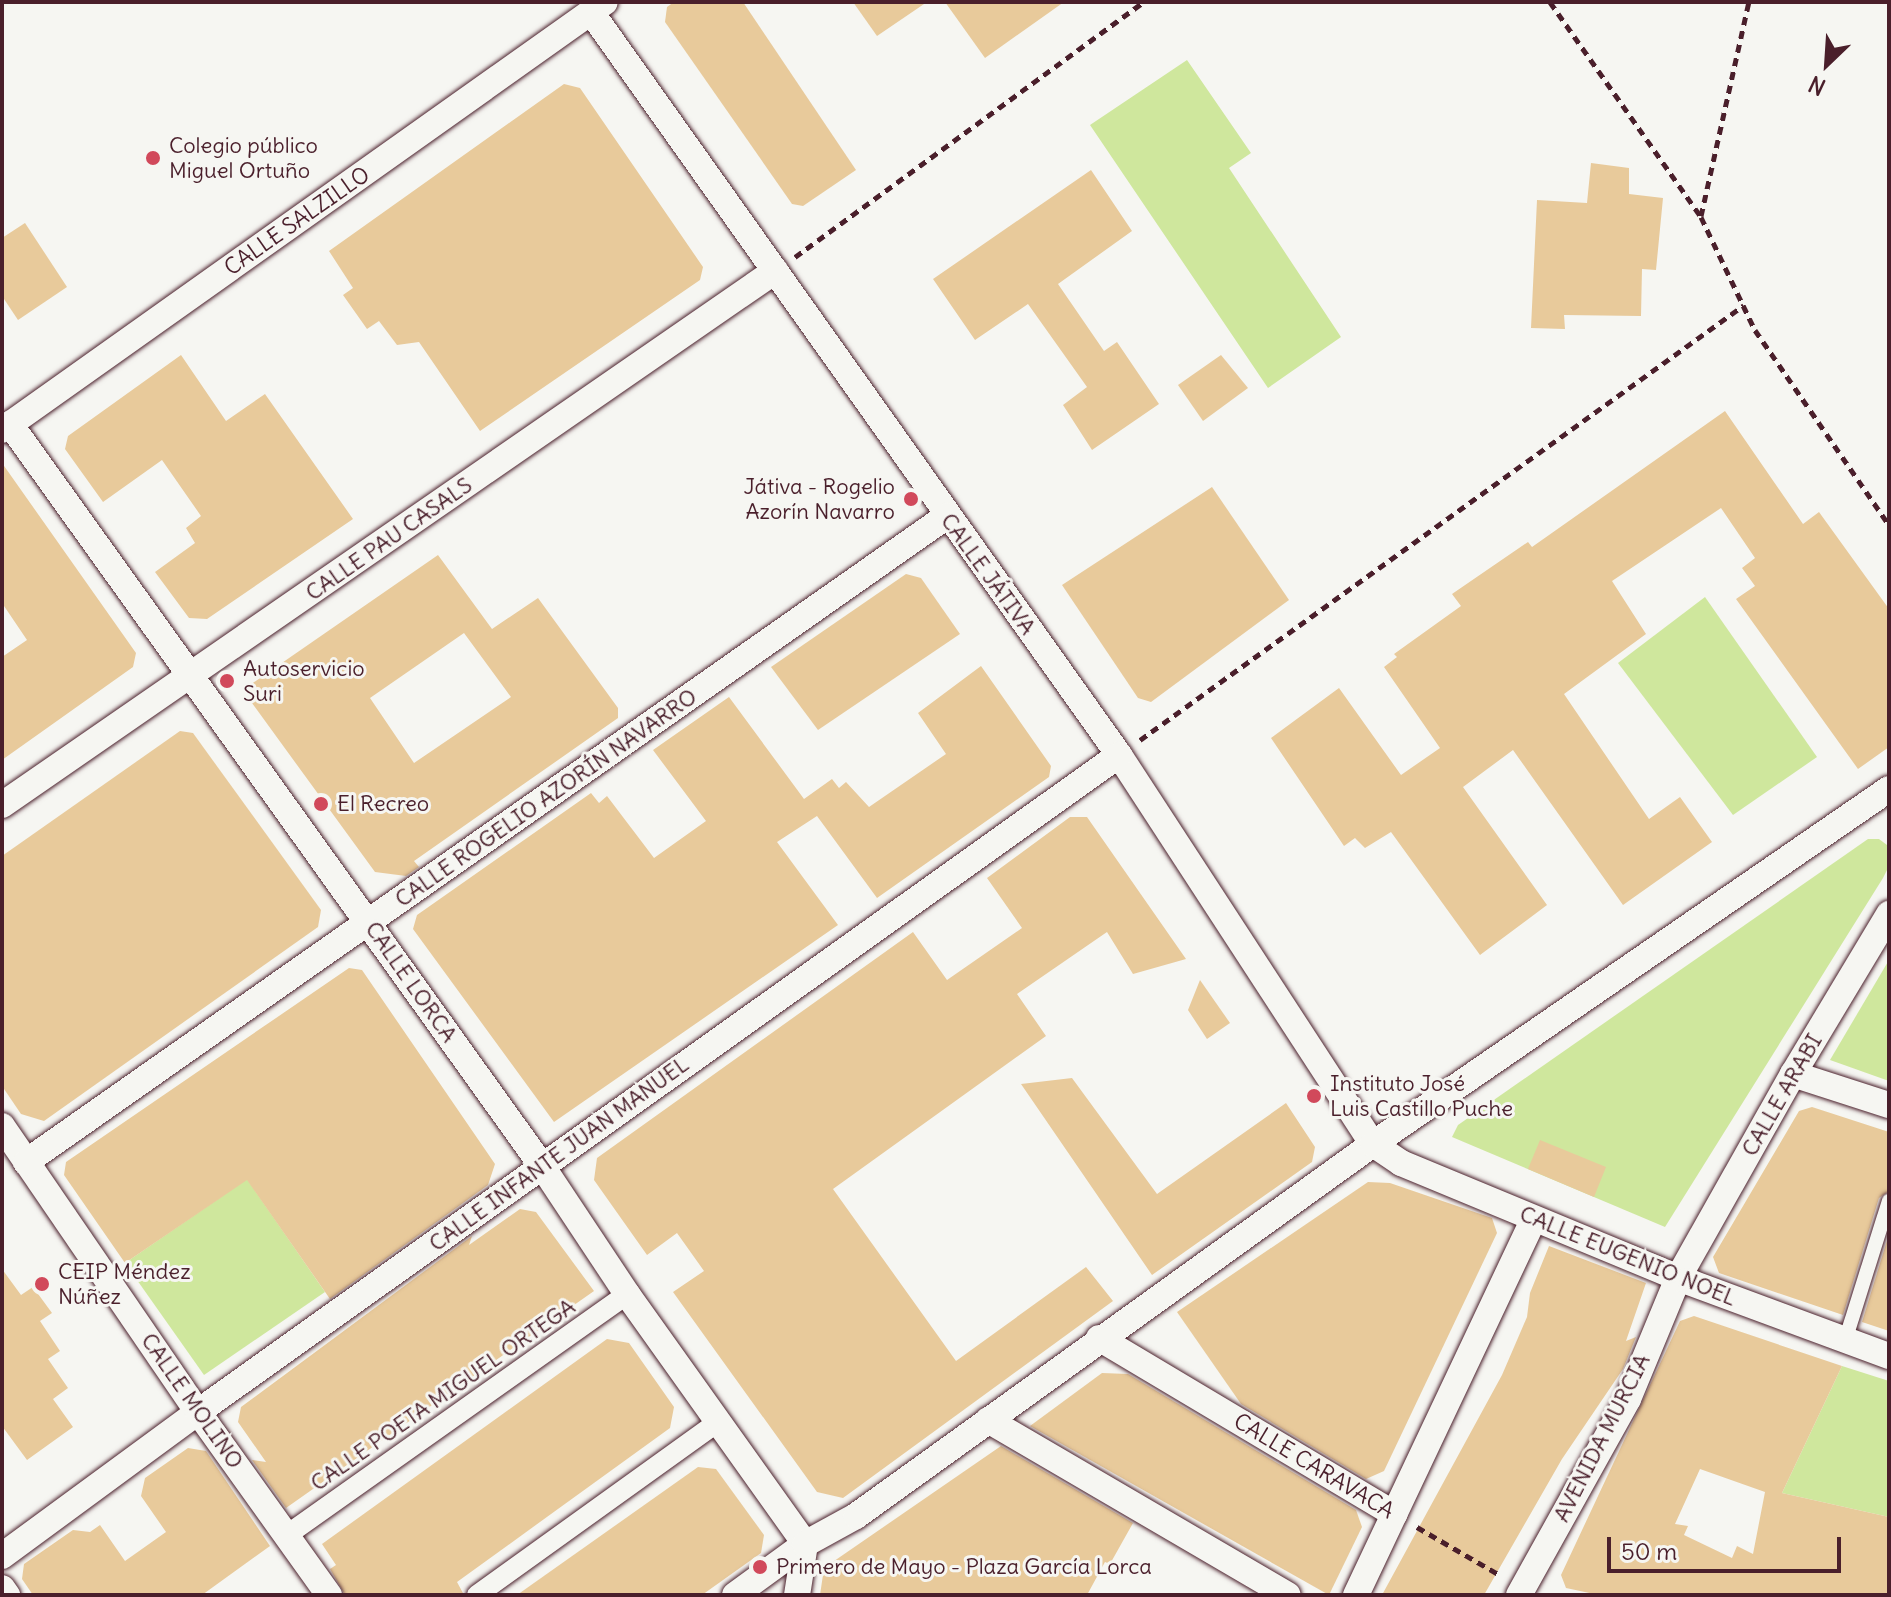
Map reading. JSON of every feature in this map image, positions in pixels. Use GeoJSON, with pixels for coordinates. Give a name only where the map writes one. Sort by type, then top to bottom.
{"type":"FeatureCollection","features":[{"type":"Feature","properties":{"kind":"street","name":"CALLE JÁTIVA"},"geometry":{"type":"LineString","coordinates":[[598,7],[775,271],[1119,755],[1373,1144]]}},
{"type":"Feature","properties":{"kind":"street","name":"CALLE SALZILLO"},"geometry":{"type":"LineString","coordinates":[[6,427],[598,7]]}},
{"type":"Feature","properties":{"kind":"street","name":"CALLE PAU CASALS"},"geometry":{"type":"LineString","coordinates":[[2,805],[193,676],[775,271]]}},
{"type":"Feature","properties":{"kind":"street","name":"CALLE LORCA"},"geometry":{"type":"LineString","coordinates":[[6,427],[193,676],[542,1166],[627,1294],[805,1544]]}},
{"type":"Feature","properties":{"kind":"street","name":"CALLE ROGELIO AZORÍN NAVARRO"},"geometry":{"type":"LineString","coordinates":[[26,1162],[947,516]]}},
{"type":"Feature","properties":{"kind":"street","name":"CALLE INFANTE JUAN MANUEL"},"geometry":{"type":"LineString","coordinates":[[2,1556],[198,1412],[1119,755]]}},
{"type":"Feature","properties":{"kind":"street"},"geometry":{"type":"LineString","coordinates":[[735,1595],[805,1544],[856,1516],[1099,1338],[1373,1144],[1889,789]]}},
{"type":"Feature","properties":{"kind":"street","name":"CALLE ARABI"},"geometry":{"type":"LineString","coordinates":[[1678,1278],[1793,1074],[1889,914]]}},
{"type":"Feature","properties":{"kind":"street"},"geometry":{"type":"LineString","coordinates":[[1793,1074],[1889,1105]]}},
{"type":"Feature","properties":{"kind":"street","name":"CALLE MOLINO"},"geometry":{"type":"LineString","coordinates":[[2,1126],[198,1412],[329,1595]]}},
{"type":"Feature","properties":{"kind":"street","name":"CALLE EUGENIO NOEL"},"geometry":{"type":"LineString","coordinates":[[1373,1144],[1401,1163],[1534,1219],[1678,1278],[1889,1356]]}},
{"type":"Feature","properties":{"kind":"street"},"geometry":{"type":"LineString","coordinates":[[1356,1595],[1534,1219]]}},
{"type":"Feature","properties":{"kind":"street","name":"AVENIDA MURCIA"},"geometry":{"type":"LineString","coordinates":[[1522,1594],[1628,1399],[1678,1278]]}},
{"type":"Feature","properties":{"kind":"street","name":"CALLE POETA MIGUEL ORTEGA"},"geometry":{"type":"LineString","coordinates":[[287,1535],[627,1294]]}},
{"type":"Feature","properties":{"kind":"street","name":"CALLE CARAVACA"},"geometry":{"type":"LineString","coordinates":[[1099,1338],[1394,1514]]}},
{"type":"Feature","properties":{"kind":"street"},"geometry":{"type":"LineString","coordinates":[[988,1420],[1288,1595]]}},
{"type":"Feature","properties":{"kind":"street"},"geometry":{"type":"LineString","coordinates":[[477,1595],[719,1421]]}},
{"type":"Feature","properties":{"kind":"street"},"geometry":{"type":"LineString","coordinates":[[797,1595],[805,1544]]}},
{"type":"Feature","properties":{"kind":"street"},"geometry":{"type":"LineString","coordinates":[[2,1588],[7,1595]]}},
{"type":"Feature","properties":{"kind":"lane"},"geometry":{"type":"LineString","coordinates":[[1845,1341],[1889,1201]]}},
{"type":"Feature","properties":{"kind":"path"},"geometry":{"type":"LineString","coordinates":[[775,271],[1144,2]]}},
{"type":"Feature","properties":{"kind":"path"},"geometry":{"type":"LineString","coordinates":[[1550,2],[1701,217],[1755,330],[1889,525]]}},
{"type":"Feature","properties":{"kind":"path"},"geometry":{"type":"LineString","coordinates":[[1701,217],[1749,2]]}},
{"type":"Feature","properties":{"kind":"path"},"geometry":{"type":"LineString","coordinates":[[1119,755],[1744,305]]}},
{"type":"Feature","properties":{"kind":"path","name":"CALLE CARAVACA"},"geometry":{"type":"LineString","coordinates":[[1394,1514],[1505,1577],[1522,1594]]}},
{"type":"Feature","properties":{"kind":"green space"},"geometry":{"type":"Polygon","coordinates":[[[1187,60],[1251,153],[1229,168],[1341,337],[1268,388],[1090,125],[1187,60]]]}},
{"type":"Feature","properties":{"kind":"green space"},"geometry":{"type":"Polygon","coordinates":[[[1705,597],[1817,757],[1733,815],[1618,663],[1705,597]]]}},
{"type":"Feature","properties":{"kind":"green space"},"geometry":{"type":"Polygon","coordinates":[[[1868,839],[1879,839],[1887,845],[1889,866],[1883,878],[1665,1227],[1452,1137],[1458,1125],[1868,839]]]}},
{"type":"Feature","properties":{"kind":"green space"},"geometry":{"type":"Polygon","coordinates":[[[1889,960],[1889,1081],[1830,1060],[1889,960]]]}},
{"type":"Feature","properties":{"kind":"green space"},"geometry":{"type":"Polygon","coordinates":[[[247,1179],[325,1292],[204,1375],[125,1263],[247,1179]]]}},
{"type":"Feature","properties":{"kind":"green space"},"geometry":{"type":"Polygon","coordinates":[[[1842,1366],[1889,1381],[1889,1517],[1782,1493],[1842,1366]]]}},
{"type":"Feature","properties":{"kind":"building"},"geometry":{"type":"Polygon","coordinates":[[[674,2],[743,2],[856,170],[803,206],[792,204],[665,22],[667,7],[674,2]]]}},
{"type":"Feature","properties":{"kind":"building"},"geometry":{"type":"Polygon","coordinates":[[[853,2],[927,2],[877,36],[853,2]]]}},
{"type":"Feature","properties":{"kind":"building"},"geometry":{"type":"Polygon","coordinates":[[[945,2],[1064,2],[985,58],[945,2]]]}},
{"type":"Feature","properties":{"kind":"building"},"geometry":{"type":"Polygon","coordinates":[[[564,84],[580,88],[703,267],[700,280],[480,431],[419,342],[397,345],[379,321],[367,329],[343,295],[353,288],[329,251],[564,84]]]}},
{"type":"Feature","properties":{"kind":"building"},"geometry":{"type":"Polygon","coordinates":[[[1591,163],[1629,168],[1629,194],[1663,198],[1656,270],[1642,269],[1641,316],[1564,315],[1565,329],[1531,328],[1537,200],[1587,203],[1591,163]]]}},
{"type":"Feature","properties":{"kind":"building"},"geometry":{"type":"Polygon","coordinates":[[[1091,170],[1132,231],[1058,284],[1104,351],[1117,342],[1159,404],[1092,450],[1063,405],[1087,387],[1028,304],[975,340],[933,279],[1091,170]]]}},
{"type":"Feature","properties":{"kind":"building"},"geometry":{"type":"Polygon","coordinates":[[[25,223],[67,287],[18,320],[2,296],[2,238],[25,223]]]}},
{"type":"Feature","properties":{"kind":"building"},"geometry":{"type":"Polygon","coordinates":[[[181,355],[226,421],[265,394],[353,519],[207,619],[189,618],[155,572],[195,543],[186,528],[201,516],[162,460],[103,502],[65,449],[68,436],[181,355]]]}},
{"type":"Feature","properties":{"kind":"building"},"geometry":{"type":"Polygon","coordinates":[[[1221,355],[1248,388],[1203,421],[1178,385],[1221,355]]]}},
{"type":"Feature","properties":{"kind":"building"},"geometry":{"type":"Polygon","coordinates":[[[1725,411],[1803,524],[1819,512],[1889,609],[1889,747],[1858,769],[1736,599],[1755,586],[1742,568],[1755,558],[1721,508],[1612,581],[1646,634],[1564,694],[1649,819],[1680,797],[1712,842],[1623,905],[1513,750],[1463,787],[1547,905],[1480,955],[1391,832],[1365,848],[1355,838],[1344,846],[1271,738],[1339,688],[1401,775],[1440,748],[1384,667],[1397,657],[1394,654],[1461,606],[1452,594],[1528,542],[1532,547],[1725,411]]]}},
{"type":"Feature","properties":{"kind":"building"},"geometry":{"type":"Polygon","coordinates":[[[2,463],[136,653],[133,667],[2,760],[2,657],[27,640],[2,603],[2,463]]]}},
{"type":"Feature","properties":{"kind":"building"},"geometry":{"type":"Polygon","coordinates":[[[1212,487],[1289,600],[1151,702],[1138,698],[1062,585],[1212,487]]]}},
{"type":"Feature","properties":{"kind":"building"},"geometry":{"type":"Polygon","coordinates":[[[438,555],[492,629],[538,598],[618,708],[618,718],[414,861],[419,867],[406,876],[375,872],[249,699],[250,685],[438,555]],[[464,633],[370,698],[414,763],[511,697],[464,633]]]}},
{"type":"Feature","properties":{"kind":"building"},"geometry":{"type":"Polygon","coordinates":[[[906,574],[921,578],[960,634],[818,730],[771,667],[906,574]]]}},
{"type":"Feature","properties":{"kind":"building"},"geometry":{"type":"Polygon","coordinates":[[[981,666],[1051,766],[1049,777],[877,898],[817,816],[777,842],[838,925],[554,1122],[413,929],[417,915],[591,793],[599,803],[607,796],[654,858],[706,821],[653,750],[729,697],[804,799],[832,779],[839,788],[846,782],[869,807],[946,754],[918,713],[981,666]]]}},
{"type":"Feature","properties":{"kind":"building"},"geometry":{"type":"Polygon","coordinates":[[[180,731],[193,733],[321,910],[318,927],[44,1121],[21,1114],[2,1086],[2,856],[180,731]]]}},
{"type":"Feature","properties":{"kind":"building"},"geometry":{"type":"Polygon","coordinates":[[[1070,817],[1087,817],[1186,959],[1133,974],[1107,932],[1017,994],[1046,1036],[833,1189],[956,1361],[1086,1267],[1113,1301],[843,1498],[817,1492],[673,1292],[704,1271],[677,1233],[647,1255],[594,1180],[597,1158],[913,932],[947,980],[1022,928],[987,878],[1070,817]]]}},
{"type":"Feature","properties":{"kind":"building"},"geometry":{"type":"Polygon","coordinates":[[[349,968],[362,970],[495,1164],[488,1185],[330,1299],[247,1180],[125,1263],[64,1175],[66,1162],[349,968]]]}},
{"type":"Feature","properties":{"kind":"building"},"geometry":{"type":"Polygon","coordinates":[[[1200,980],[1230,1023],[1207,1039],[1188,1010],[1200,980]]]}},
{"type":"Feature","properties":{"kind":"building"},"geometry":{"type":"Polygon","coordinates":[[[1072,1078],[1157,1194],[1286,1103],[1315,1147],[1312,1162],[1152,1275],[1021,1084],[1072,1078]]]}},
{"type":"Feature","properties":{"kind":"building"},"geometry":{"type":"Polygon","coordinates":[[[1812,1107],[1889,1132],[1889,1191],[1879,1198],[1843,1315],[1719,1273],[1713,1257],[1799,1111],[1812,1107]]]}},
{"type":"Feature","properties":{"kind":"building"},"geometry":{"type":"Polygon","coordinates":[[[1540,1140],[1606,1167],[1594,1197],[1528,1169],[1540,1140]]]}},
{"type":"Feature","properties":{"kind":"building"},"geometry":{"type":"Polygon","coordinates":[[[1368,1182],[1390,1183],[1492,1218],[1497,1233],[1384,1471],[1366,1479],[1241,1404],[1177,1312],[1368,1182]]]}},
{"type":"Feature","properties":{"kind":"building"},"geometry":{"type":"Polygon","coordinates":[[[520,1209],[536,1212],[594,1291],[286,1508],[252,1460],[266,1462],[238,1422],[241,1407],[472,1236],[469,1245],[520,1209]]]}},
{"type":"Feature","properties":{"kind":"building"},"geometry":{"type":"Polygon","coordinates":[[[1889,1234],[1889,1331],[1862,1322],[1889,1234]]]}},
{"type":"Feature","properties":{"kind":"building"},"geometry":{"type":"Polygon","coordinates":[[[1549,1246],[1646,1283],[1626,1341],[1636,1337],[1623,1369],[1562,1459],[1484,1595],[1382,1595],[1502,1375],[1527,1317],[1530,1293],[1549,1246]]]}},
{"type":"Feature","properties":{"kind":"building"},"geometry":{"type":"Polygon","coordinates":[[[2,1269],[21,1295],[33,1287],[52,1313],[40,1321],[60,1351],[48,1359],[68,1388],[53,1399],[73,1427],[27,1460],[2,1426],[2,1269]]]}},
{"type":"Feature","properties":{"kind":"building"},"geometry":{"type":"Polygon","coordinates":[[[1694,1316],[1842,1366],[1782,1493],[1889,1517],[1889,1595],[1599,1595],[1566,1588],[1561,1575],[1680,1321],[1694,1316]],[[1700,1469],[1675,1524],[1688,1526],[1684,1535],[1732,1558],[1737,1546],[1753,1554],[1765,1492],[1700,1469]]]}},
{"type":"Feature","properties":{"kind":"building"},"geometry":{"type":"Polygon","coordinates":[[[607,1339],[629,1343],[674,1407],[670,1428],[457,1582],[464,1595],[345,1595],[330,1569],[336,1565],[322,1544],[607,1339]]]}},
{"type":"Feature","properties":{"kind":"building"},"geometry":{"type":"Polygon","coordinates":[[[1102,1373],[1128,1374],[1356,1510],[1362,1527],[1329,1595],[1030,1426],[1102,1373]]]}},
{"type":"Feature","properties":{"kind":"building"},"geometry":{"type":"Polygon","coordinates":[[[1001,1446],[1133,1523],[1110,1564],[1105,1562],[1087,1595],[820,1595],[824,1568],[1001,1446]]]}},
{"type":"Feature","properties":{"kind":"building"},"geometry":{"type":"Polygon","coordinates":[[[188,1448],[206,1451],[270,1546],[202,1595],[33,1595],[22,1579],[24,1564],[73,1530],[90,1532],[100,1525],[125,1561],[166,1532],[141,1496],[145,1478],[188,1448]]]}},
{"type":"Feature","properties":{"kind":"building"},"geometry":{"type":"Polygon","coordinates":[[[698,1467],[716,1469],[764,1535],[761,1553],[702,1595],[517,1595],[698,1467]]]}},
{"type":"Feature","properties":{"kind":"place","name":"Colegio público Miguel Ortuño"},"geometry":{"type":"Point","coordinates":[153,158]}},
{"type":"Feature","properties":{"kind":"place","name":"Játiva - Rogelio Azorín Navarro"},"geometry":{"type":"Point","coordinates":[911,499]}},
{"type":"Feature","properties":{"kind":"place","name":"Autoservicio Suri"},"geometry":{"type":"Point","coordinates":[227,681]}},
{"type":"Feature","properties":{"kind":"place","name":"El Recreo"},"geometry":{"type":"Point","coordinates":[321,804]}},
{"type":"Feature","properties":{"kind":"place","name":"Instituto José Luis Castillo Puche"},"geometry":{"type":"Point","coordinates":[1314,1096]}},
{"type":"Feature","properties":{"kind":"place","name":"CEIP Méndez Núñez"},"geometry":{"type":"Point","coordinates":[42,1284]}},
{"type":"Feature","properties":{"kind":"place","name":"Primero de Mayo - Plaza García Lorca"},"geometry":{"type":"Point","coordinates":[760,1567]}}]}
